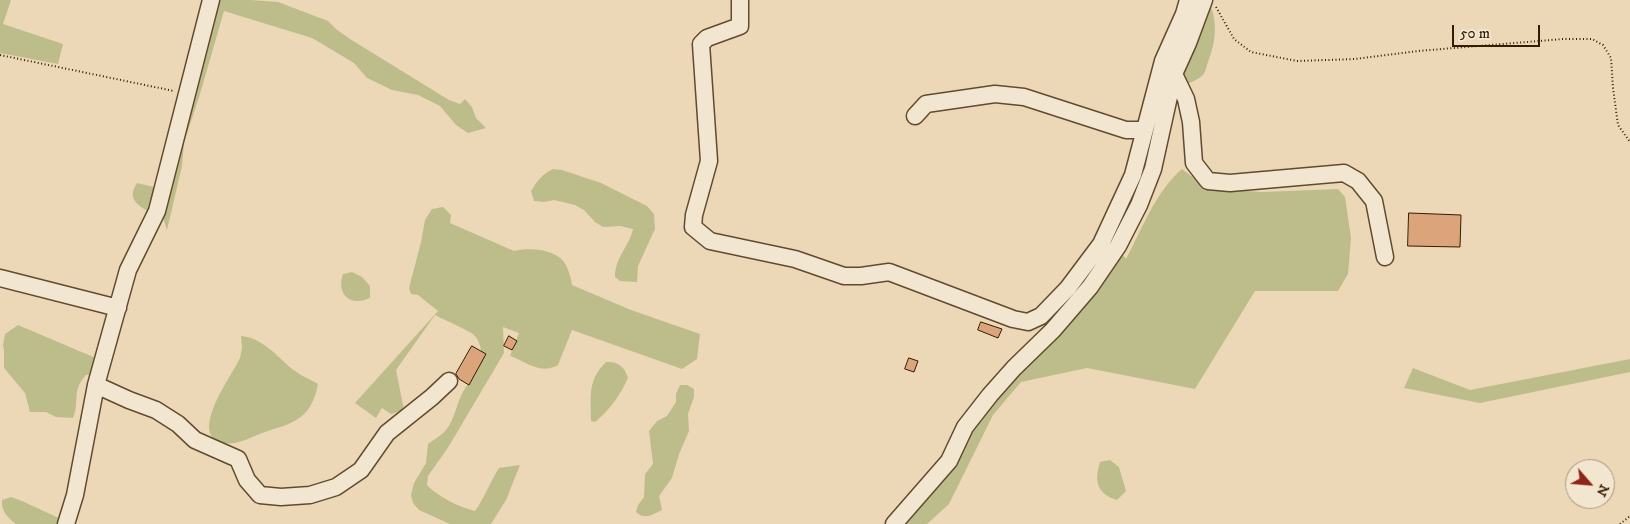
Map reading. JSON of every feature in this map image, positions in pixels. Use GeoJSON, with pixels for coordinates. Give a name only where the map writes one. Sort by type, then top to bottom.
{"type":"FeatureCollection","features":[{"type":"Feature","properties":{"kind":"street"},"geometry":{"type":"LineString","coordinates":[[69,522],[96,385],[128,270],[157,211],[211,0]]}},
{"type":"Feature","properties":{"kind":"street"},"geometry":{"type":"LineString","coordinates":[[740,0],[740,26],[707,38],[701,44],[709,161],[694,215],[693,227],[710,242],[795,259],[844,276],[861,276],[889,272],[1013,319],[1028,322],[1041,316],[1068,288],[1101,244],[1133,175],[1163,61],[1184,14],[1188,0]]}},
{"type":"Feature","properties":{"kind":"street"},"geometry":{"type":"LineString","coordinates":[[894,524],[949,461],[965,427],[990,395],[1060,323],[1090,287],[1118,246],[1139,205],[1154,169],[1174,74],[1204,0]]}},
{"type":"Feature","properties":{"kind":"street"},"geometry":{"type":"LineString","coordinates":[[1174,74],[1188,107],[1194,163],[1208,181],[1230,183],[1344,173],[1358,181],[1374,201],[1385,257]]}},
{"type":"Feature","properties":{"kind":"street"},"geometry":{"type":"LineString","coordinates":[[915,116],[926,104],[995,94],[1024,97],[1126,130],[1145,130]]}},
{"type":"Feature","properties":{"kind":"street"},"geometry":{"type":"LineString","coordinates":[[0,278],[118,308]]}},
{"type":"Feature","properties":{"kind":"street"},"geometry":{"type":"LineString","coordinates":[[96,385],[156,410],[178,424],[195,440],[238,459],[247,480],[260,495],[281,497],[310,495],[336,487],[361,470],[387,433],[449,381]]}},
{"type":"Feature","properties":{"kind":"path"},"geometry":{"type":"LineString","coordinates":[[1213,0],[1234,39],[1251,52],[1297,61],[1355,59],[1418,51],[1563,39],[1592,39],[1603,45],[1611,58],[1618,125],[1630,142]]}},
{"type":"Feature","properties":{"kind":"path"},"geometry":{"type":"LineString","coordinates":[[0,55],[187,93]]}},
{"type":"Feature","properties":{"kind":"path"},"geometry":{"type":"LineString","coordinates":[[1620,524],[1630,516]]}},
{"type":"Feature","properties":{"kind":"green space"},"geometry":{"type":"Polygon","coordinates":[[[0,0],[11,0],[3,24],[63,44],[58,64],[0,53],[0,0]]]}},
{"type":"Feature","properties":{"kind":"green space"},"geometry":{"type":"Polygon","coordinates":[[[216,0],[278,2],[328,21],[350,39],[449,100],[460,104],[465,99],[472,107],[476,118],[486,128],[468,133],[456,125],[440,106],[418,95],[392,90],[367,78],[354,63],[312,38],[224,11],[184,143],[182,166],[167,230],[162,214],[216,0]]]}},
{"type":"Feature","properties":{"kind":"green space"},"geometry":{"type":"Polygon","coordinates":[[[1211,7],[1215,34],[1206,69],[1200,77],[1184,85],[1182,69],[1211,7]]]}},
{"type":"Feature","properties":{"kind":"green space"},"geometry":{"type":"Polygon","coordinates":[[[553,169],[562,170],[601,183],[647,206],[654,214],[655,229],[638,266],[637,282],[620,281],[615,277],[617,264],[633,229],[620,226],[603,227],[595,222],[584,210],[575,205],[554,200],[534,201],[531,191],[535,184],[553,169]]]}},
{"type":"Feature","properties":{"kind":"green space"},"geometry":{"type":"Polygon","coordinates":[[[1182,169],[1207,188],[1262,192],[1338,189],[1345,197],[1351,238],[1348,274],[1338,291],[1255,291],[1195,389],[1087,368],[1021,382],[993,415],[949,504],[927,524],[899,524],[964,434],[1119,255],[1123,255],[1126,259],[1157,199],[1182,169]]]}},
{"type":"Feature","properties":{"kind":"green space"},"geometry":{"type":"Polygon","coordinates":[[[137,183],[158,188],[149,212],[134,200],[133,193],[137,183]]]}},
{"type":"Feature","properties":{"kind":"green space"},"geometry":{"type":"Polygon","coordinates":[[[443,207],[451,215],[450,223],[514,251],[535,249],[557,255],[566,265],[572,285],[631,310],[700,334],[697,359],[682,369],[572,330],[558,365],[545,369],[534,367],[510,356],[519,333],[503,327],[504,353],[449,446],[428,476],[427,485],[449,501],[475,511],[499,468],[520,465],[506,500],[491,524],[450,524],[419,510],[413,503],[411,495],[414,483],[426,463],[428,444],[442,434],[449,426],[461,397],[478,365],[481,350],[475,336],[435,315],[396,370],[404,410],[391,414],[382,408],[376,418],[355,403],[438,311],[418,295],[411,294],[409,288],[425,220],[432,209],[443,207]]]}},
{"type":"Feature","properties":{"kind":"green space"},"geometry":{"type":"Polygon","coordinates":[[[352,272],[362,277],[370,286],[370,298],[356,301],[346,297],[343,293],[341,281],[343,274],[352,272]]]}},
{"type":"Feature","properties":{"kind":"green space"},"geometry":{"type":"Polygon","coordinates":[[[18,325],[98,359],[94,374],[86,375],[81,381],[77,391],[73,418],[56,417],[46,412],[30,412],[25,393],[4,368],[3,345],[5,334],[18,325]]]}},
{"type":"Feature","properties":{"kind":"green space"},"geometry":{"type":"Polygon","coordinates":[[[241,336],[262,343],[294,370],[318,384],[311,406],[296,420],[245,440],[227,444],[215,440],[210,434],[210,418],[221,391],[240,358],[242,348],[241,336]]]}},
{"type":"Feature","properties":{"kind":"green space"},"geometry":{"type":"Polygon","coordinates":[[[1630,359],[1630,372],[1480,403],[1404,388],[1413,368],[1470,390],[1630,359]]]}},
{"type":"Feature","properties":{"kind":"green space"},"geometry":{"type":"Polygon","coordinates":[[[606,362],[620,366],[628,378],[614,402],[595,422],[591,421],[591,390],[596,376],[606,362]]]}},
{"type":"Feature","properties":{"kind":"green space"},"geometry":{"type":"Polygon","coordinates":[[[680,385],[687,385],[694,389],[694,397],[688,414],[689,431],[679,454],[672,478],[659,496],[662,510],[649,516],[642,516],[636,512],[638,505],[644,497],[645,474],[653,464],[649,431],[657,421],[667,416],[676,402],[676,394],[680,385]]]}},
{"type":"Feature","properties":{"kind":"green space"},"geometry":{"type":"Polygon","coordinates":[[[1110,460],[1119,467],[1126,491],[1117,500],[1105,494],[1097,481],[1100,462],[1110,460]]]}},
{"type":"Feature","properties":{"kind":"green space"},"geometry":{"type":"Polygon","coordinates":[[[11,497],[63,520],[61,524],[16,524],[7,516],[2,507],[2,500],[11,497]]]}},
{"type":"Feature","properties":{"kind":"building"},"geometry":{"type":"Polygon","coordinates":[[[1409,213],[1461,215],[1460,247],[1408,246],[1409,213]]]}},
{"type":"Feature","properties":{"kind":"building"},"geometry":{"type":"Polygon","coordinates":[[[981,322],[1002,329],[998,338],[978,330],[981,322]]]}},
{"type":"Feature","properties":{"kind":"building"},"geometry":{"type":"Polygon","coordinates":[[[509,336],[517,341],[512,350],[504,346],[509,336]]]}},
{"type":"Feature","properties":{"kind":"building"},"geometry":{"type":"Polygon","coordinates":[[[472,346],[486,354],[469,385],[459,379],[456,374],[472,346]]]}},
{"type":"Feature","properties":{"kind":"building"},"geometry":{"type":"Polygon","coordinates":[[[909,358],[918,361],[914,372],[905,369],[909,358]]]}}]}
